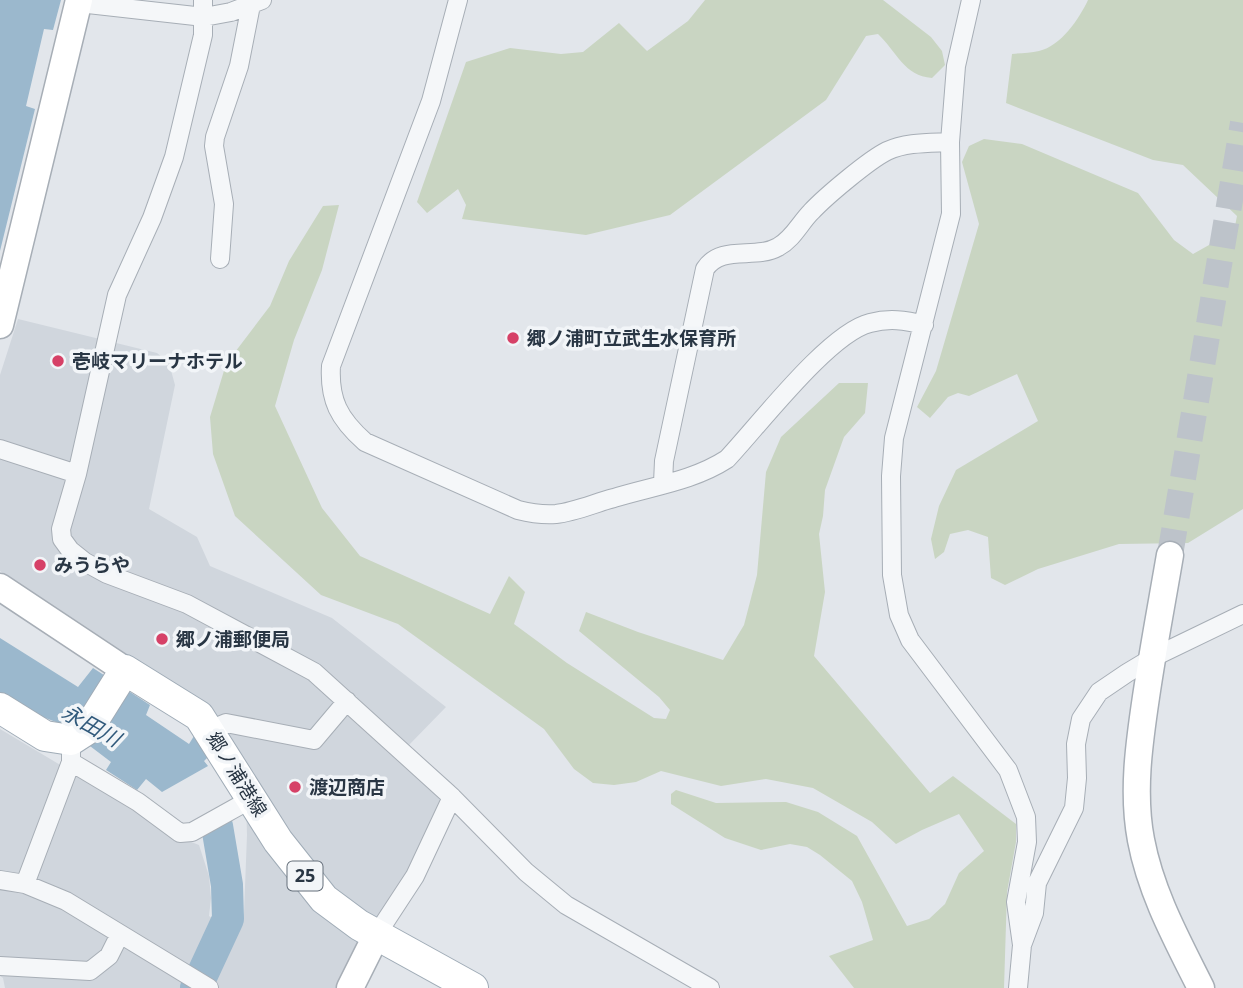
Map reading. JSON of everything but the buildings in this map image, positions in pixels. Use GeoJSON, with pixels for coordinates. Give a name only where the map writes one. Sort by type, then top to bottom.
{"type":"FeatureCollection","features":[{"type":"Feature","properties":{"kind":"main road","name":"郷ノ浦港線"},"geometry":{"type":"LineString","coordinates":[[121,676],[199,716],[278,841],[324,899],[347,918],[473,988]]}},
{"type":"Feature","properties":{"kind":"main road"},"geometry":{"type":"LineString","coordinates":[[0,708],[45,736],[57,740],[71,751],[121,676]]}},
{"type":"Feature","properties":{"kind":"street"},"geometry":{"type":"LineString","coordinates":[[458,0],[431,101],[331,366],[334,401],[351,429],[365,442],[517,510],[559,514],[663,483],[687,480],[709,471],[727,459],[834,342],[870,323],[900,319],[923,325]]}},
{"type":"Feature","properties":{"kind":"street"},"geometry":{"type":"LineString","coordinates":[[971,0],[956,66],[950,142],[951,214],[894,438],[891,516],[894,596],[910,640],[1008,770],[1020,794],[1026,817],[1027,842],[1016,902],[1022,945],[1018,988]]}},
{"type":"Feature","properties":{"kind":"street"},"geometry":{"type":"LineString","coordinates":[[0,325],[79,1],[204,8],[256,2],[239,66],[215,136],[224,204],[220,259]]}},
{"type":"Feature","properties":{"kind":"street"},"geometry":{"type":"LineString","coordinates":[[204,8],[203,35],[174,157],[152,218],[117,295],[77,474],[61,529],[62,539],[70,550],[107,574],[187,604],[314,672],[452,797],[526,872],[566,905],[702,986]]}},
{"type":"Feature","properties":{"kind":"street"},"geometry":{"type":"LineString","coordinates":[[663,483],[664,461],[687,352],[705,270],[710,261],[718,256],[768,251],[781,246],[810,212],[887,151],[914,144],[950,142]]}},
{"type":"Feature","properties":{"kind":"street"},"geometry":{"type":"LineString","coordinates":[[0,449],[77,474]]}},
{"type":"Feature","properties":{"kind":"street"},"geometry":{"type":"LineString","coordinates":[[1170,555],[1138,749],[1137,813],[1150,878],[1167,922],[1201,988]]}},
{"type":"Feature","properties":{"kind":"street"},"geometry":{"type":"LineString","coordinates":[[0,587],[121,676]]}},
{"type":"Feature","properties":{"kind":"street"},"geometry":{"type":"LineString","coordinates":[[1022,945],[1034,913],[1037,883],[1074,808],[1076,744],[1081,719],[1099,692],[1152,658],[1243,614]]}},
{"type":"Feature","properties":{"kind":"street"},"geometry":{"type":"LineString","coordinates":[[209,730],[226,723],[314,740],[347,701]]}},
{"type":"Feature","properties":{"kind":"street"},"geometry":{"type":"LineString","coordinates":[[25,884],[71,751],[180,833],[192,832],[253,798]]}},
{"type":"Feature","properties":{"kind":"street"},"geometry":{"type":"LineString","coordinates":[[350,988],[377,934],[415,876],[452,797]]}},
{"type":"Feature","properties":{"kind":"street"},"geometry":{"type":"LineString","coordinates":[[0,880],[25,884],[66,901],[202,984]]}},
{"type":"Feature","properties":{"kind":"street"},"geometry":{"type":"LineString","coordinates":[[0,966],[90,971],[109,956],[120,934]]}},
{"type":"Feature","properties":{"kind":"shaded area"},"geometry":{"type":"Polygon","coordinates":[[[18,319],[157,353],[169,363],[175,385],[149,509],[197,537],[210,566],[332,618],[446,707],[409,745],[455,786],[446,797],[429,842],[344,988],[204,988],[244,913],[247,835],[245,762],[217,715],[180,686],[51,611],[0,571],[0,375],[18,319]]]}},
{"type":"Feature","properties":{"kind":"shaded area"},"geometry":{"type":"Polygon","coordinates":[[[0,729],[186,840],[199,845],[209,876],[209,916],[216,921],[183,988],[5,988],[0,976],[0,729]]]}},
{"type":"Feature","properties":{"kind":"green space"},"geometry":{"type":"Polygon","coordinates":[[[705,0],[883,0],[931,37],[942,51],[945,65],[932,78],[922,76],[908,68],[878,34],[866,36],[826,100],[670,215],[586,235],[462,219],[466,205],[458,189],[427,213],[417,202],[466,62],[510,48],[561,54],[583,52],[619,23],[647,51],[688,21],[705,0]]]}},
{"type":"Feature","properties":{"kind":"green space"},"geometry":{"type":"Polygon","coordinates":[[[1088,0],[1243,0],[1243,509],[1188,543],[1119,544],[1038,569],[1005,585],[991,578],[988,537],[968,530],[950,534],[944,552],[935,559],[931,539],[939,506],[956,470],[1038,421],[1017,374],[969,396],[958,393],[948,397],[930,418],[917,407],[936,371],[979,224],[962,162],[969,146],[984,139],[1022,144],[1138,193],[1174,240],[1193,254],[1234,231],[1237,216],[1183,165],[1153,160],[1006,103],[1012,54],[1039,51],[1055,44],[1080,15],[1088,0]]]}},
{"type":"Feature","properties":{"kind":"green space"},"geometry":{"type":"Polygon","coordinates":[[[339,205],[322,270],[294,340],[275,406],[322,508],[360,556],[490,614],[509,576],[525,592],[514,624],[567,663],[654,718],[666,719],[670,710],[659,697],[579,631],[586,612],[723,660],[744,625],[757,575],[766,472],[781,437],[839,383],[868,383],[865,413],[844,437],[825,490],[819,534],[825,592],[814,656],[930,793],[953,776],[1016,824],[1016,842],[1007,892],[1004,988],[854,988],[829,956],[873,940],[862,902],[852,881],[807,847],[790,844],[761,850],[725,838],[671,804],[671,794],[676,790],[716,803],[786,802],[818,812],[857,836],[907,926],[929,919],[945,904],[959,873],[984,851],[959,814],[896,844],[872,822],[813,788],[766,779],[721,786],[661,771],[636,782],[614,785],[593,783],[574,769],[544,729],[398,624],[321,595],[235,516],[213,454],[210,417],[226,364],[270,306],[289,261],[323,206],[339,205]]]}},
{"type":"Feature","properties":{"kind":"water"},"geometry":{"type":"Polygon","coordinates":[[[0,0],[61,0],[53,30],[44,29],[26,106],[35,109],[0,251],[0,0]]]}},
{"type":"Feature","properties":{"kind":"water"},"geometry":{"type":"Polygon","coordinates":[[[0,638],[78,687],[93,668],[150,705],[146,715],[189,744],[194,736],[209,756],[204,761],[208,766],[162,792],[146,779],[137,790],[106,770],[111,762],[61,724],[30,712],[0,694],[0,638]]]}},
{"type":"Feature","properties":{"kind":"waterway","name":"永田川"},"geometry":{"type":"LineString","coordinates":[[196,988],[228,919],[227,885],[217,826]]}},
{"type":"Feature","properties":{"kind":"tunnel"},"geometry":{"type":"LineString","coordinates":[[1170,555],[1243,123]]}},
{"type":"Feature","properties":{"kind":"place","name":"郷ノ浦町立武生水保育所"},"geometry":{"type":"Point","coordinates":[513,338]}},
{"type":"Feature","properties":{"kind":"place","name":"壱岐マリーナホテル"},"geometry":{"type":"Point","coordinates":[58,361]}},
{"type":"Feature","properties":{"kind":"place","name":"みうらや"},"geometry":{"type":"Point","coordinates":[40,565]}},
{"type":"Feature","properties":{"kind":"place","name":"郷ノ浦郵便局"},"geometry":{"type":"Point","coordinates":[162,639]}},
{"type":"Feature","properties":{"kind":"place","name":"渡辺商店"},"geometry":{"type":"Point","coordinates":[295,787]}}]}
